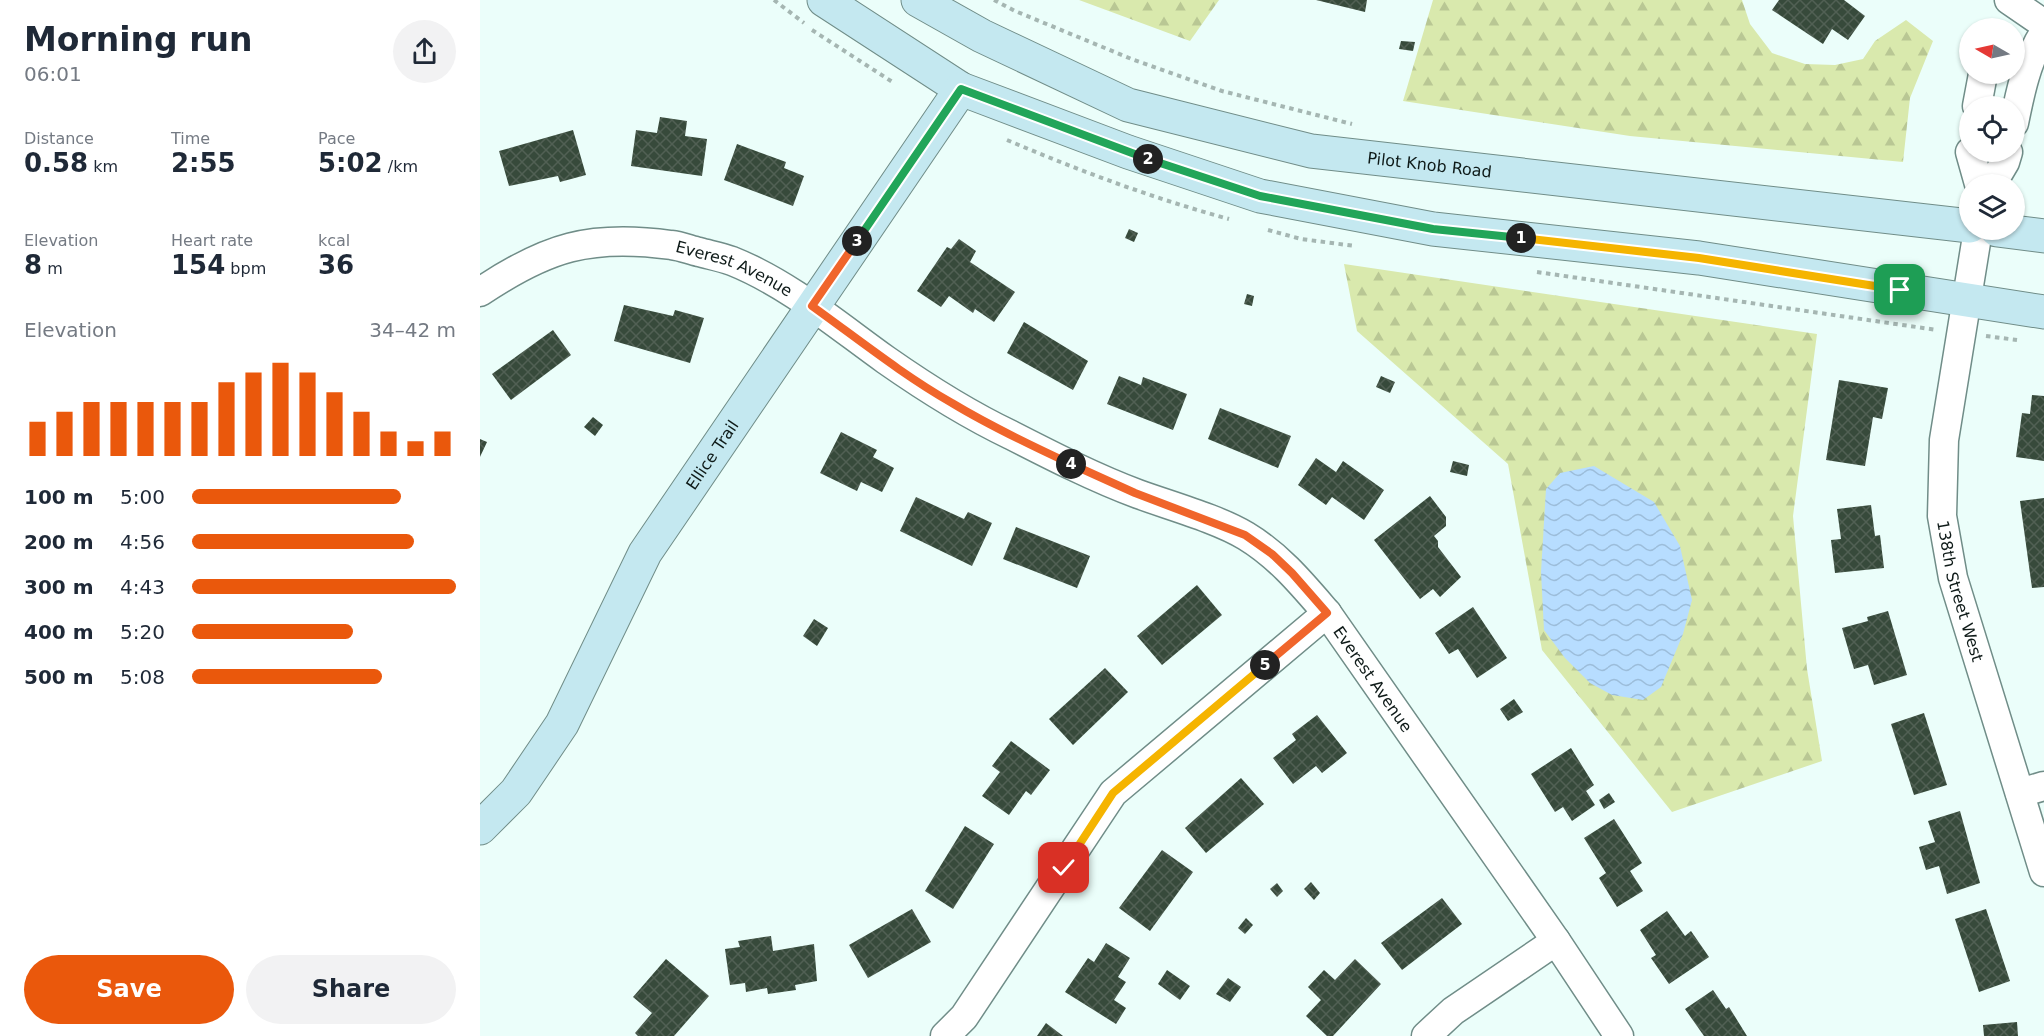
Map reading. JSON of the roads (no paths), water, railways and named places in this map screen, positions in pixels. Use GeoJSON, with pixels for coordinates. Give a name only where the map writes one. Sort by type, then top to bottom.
{"type":"FeatureCollection","features":[{"type":"Feature","properties":{"kind":"main road"},"geometry":{"type":"LineString","coordinates":[[824,0],[961,89],[1128,152],[1260,196],[1433,229],[1699,258],[2044,312]]}},
{"type":"Feature","properties":{"kind":"main road","name":"Pilot Knob Road"},"geometry":{"type":"LineString","coordinates":[[918,0],[982,36],[1128,105],[1311,151],[1959,225]]}},
{"type":"Feature","properties":{"kind":"main road","name":"Ellice Trail"},"geometry":{"type":"LineString","coordinates":[[480,828],[516,792],[562,724],[645,553],[961,89]]}},
{"type":"Feature","properties":{"kind":"main road"},"geometry":{"type":"LineString","coordinates":[[2025,234],[2044,236]]}},
{"type":"Feature","properties":{"kind":"street"},"geometry":{"type":"LineString","coordinates":[[2013,9],[2044,24]]}},
{"type":"Feature","properties":{"kind":"street"},"geometry":{"type":"LineString","coordinates":[[2020,96],[2038,42],[2044,33]]}},
{"type":"Feature","properties":{"kind":"street","name":"138th Street West"},"geometry":{"type":"LineString","coordinates":[[1976,240],[1944,440],[1942,516],[1953,578],[2032,790],[2044,872]]}},
{"type":"Feature","properties":{"kind":"street","name":"Everest Avenue"},"geometry":{"type":"LineString","coordinates":[[480,292],[510,272],[548,253],[580,244],[623,241],[673,245],[731,261],[812,306],[950,403],[1010,435],[1135,493],[1245,535],[1272,554],[1292,573],[1327,613],[1556,941],[1619,1036]]}},
{"type":"Feature","properties":{"kind":"street"},"geometry":{"type":"LineString","coordinates":[[945,1036],[964,1017],[1113,793],[1327,613]]}},
{"type":"Feature","properties":{"kind":"street"},"geometry":{"type":"LineString","coordinates":[[1426,1036],[1453,1011],[1556,941]]}},
{"type":"Feature","properties":{"kind":"water"},"geometry":{"type":"Polygon","coordinates":[[[1594,466],[1654,502],[1680,546],[1692,600],[1683,634],[1661,687],[1643,700],[1612,695],[1590,683],[1565,658],[1544,630],[1541,572],[1546,489],[1560,473],[1594,466]]]}}]}
